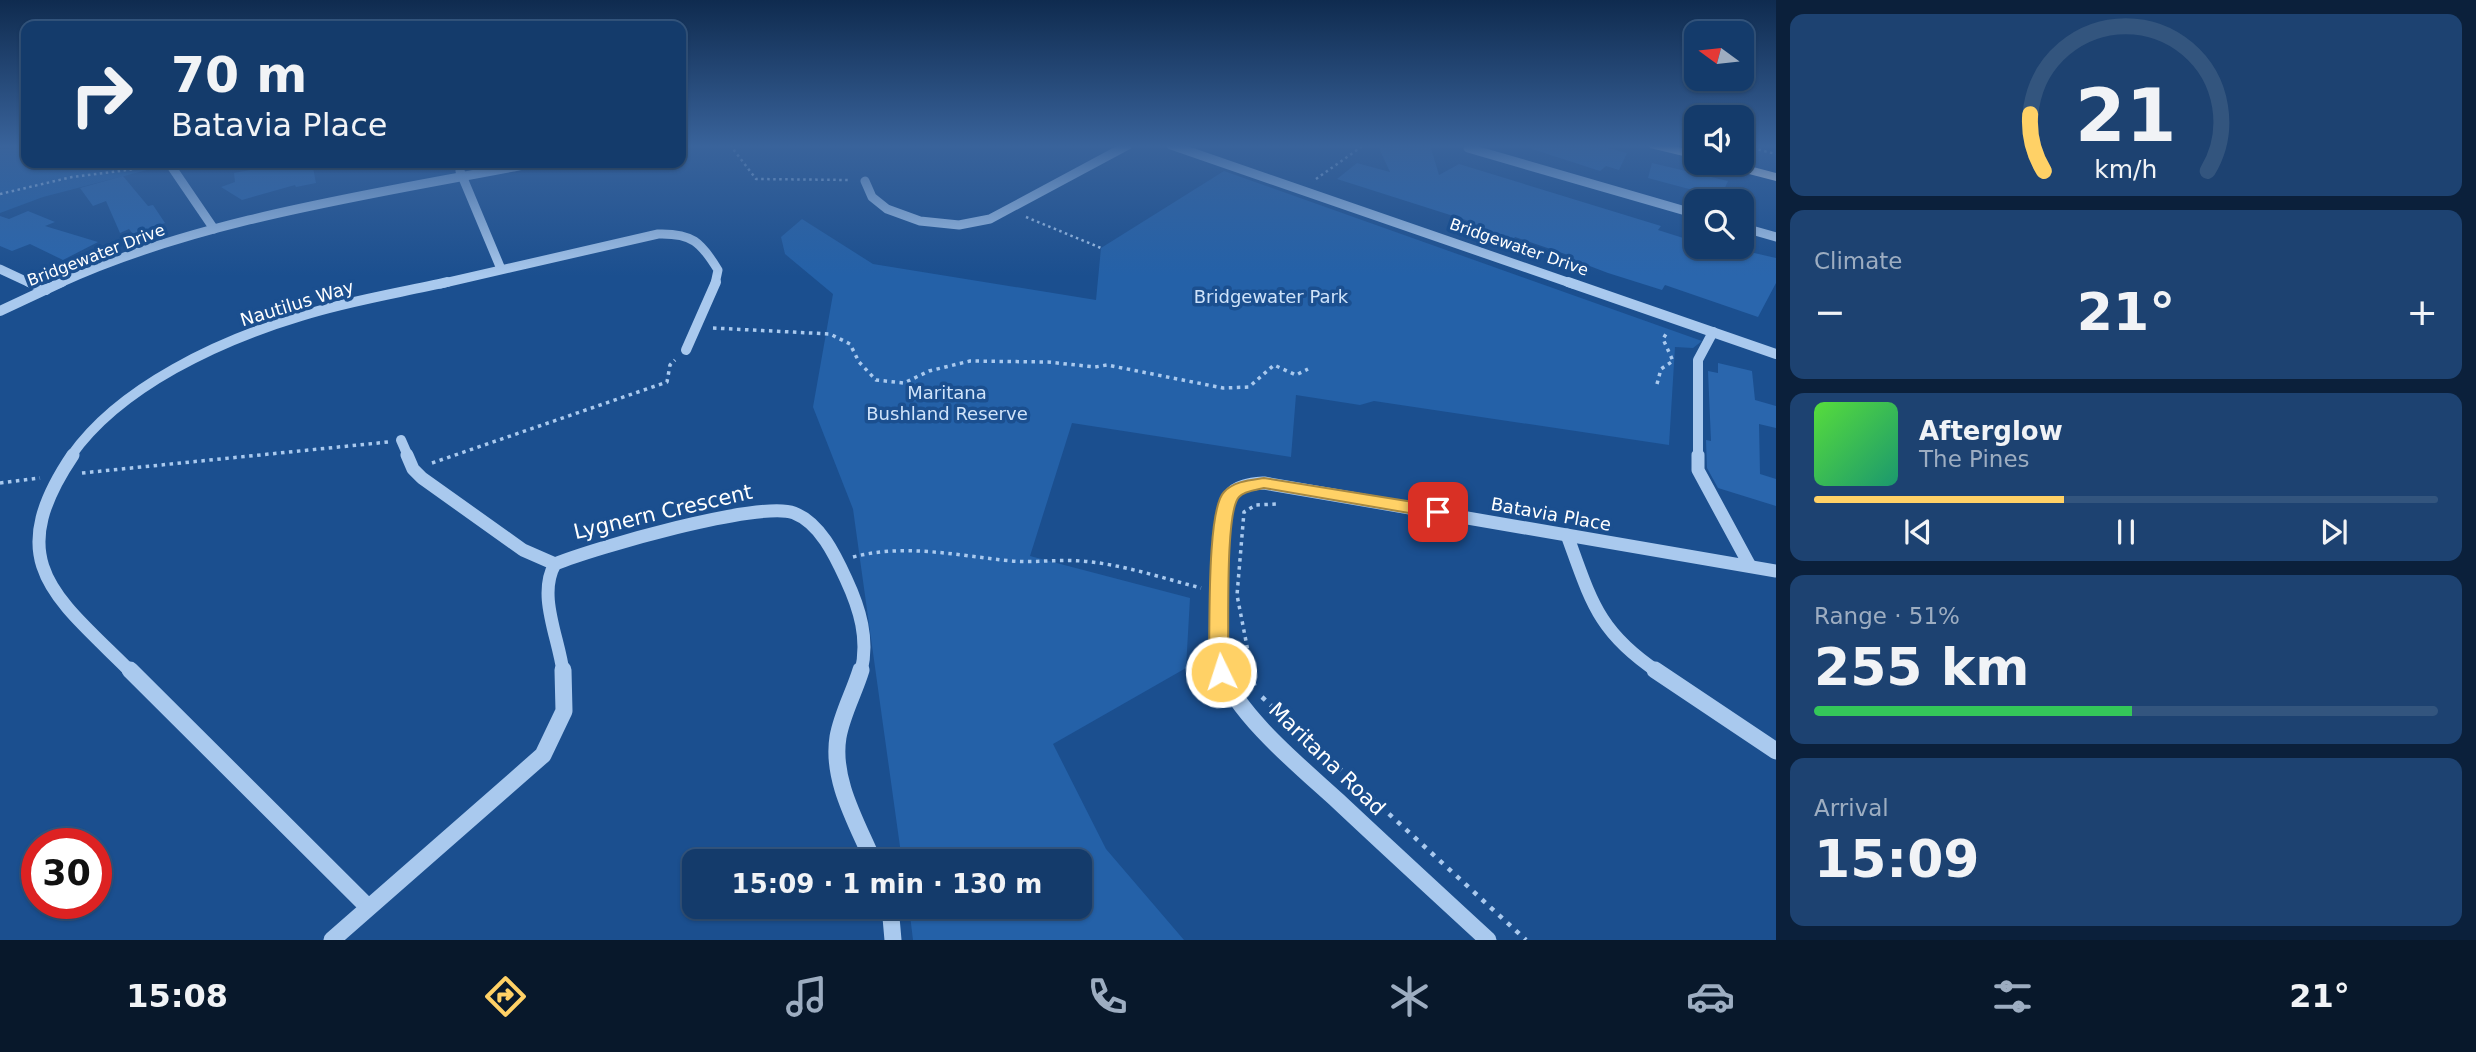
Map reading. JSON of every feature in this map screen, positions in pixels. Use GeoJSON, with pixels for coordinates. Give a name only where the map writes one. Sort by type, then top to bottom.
{"type":"FeatureCollection","features":[{"type":"Feature","properties":{"kind":"street"},"geometry":{"type":"LineString","coordinates":[[187,189],[212,226]]}},
{"type":"Feature","properties":{"kind":"street","name":"Bridgewater Drive"},"geometry":{"type":"LineString","coordinates":[[0,303],[212,226],[389,189]]}},
{"type":"Feature","properties":{"kind":"street"},"geometry":{"type":"LineString","coordinates":[[467,189],[502,269]]}},
{"type":"Feature","properties":{"kind":"street"},"geometry":{"type":"LineString","coordinates":[[868,189],[872,197],[887,209],[920,221],[960,225],[990,219],[1045,189]]}},
{"type":"Feature","properties":{"kind":"street","name":"Bridgewater Drive"},"geometry":{"type":"LineString","coordinates":[[1298,189],[1776,354]]}},
{"type":"Feature","properties":{"kind":"street","name":"Bridgewater Drive"},"geometry":{"type":"LineString","coordinates":[[1319,189],[1776,345]]}},
{"type":"Feature","properties":{"kind":"street"},"geometry":{"type":"LineString","coordinates":[[1609,189],[1684,211]]}},
{"type":"Feature","properties":{"kind":"street"},"geometry":{"type":"LineString","coordinates":[[1754,231],[1776,237]]}},
{"type":"Feature","properties":{"kind":"street","name":"Nautilus Way"},"geometry":{"type":"LineString","coordinates":[[369,907],[56,597],[45,582],[36,549],[44,504],[59,475],[92,432],[115,413],[165,376],[222,345],[303,315],[658,234],[690,236],[697,240],[718,270],[719,276],[686,350]]}},
{"type":"Feature","properties":{"kind":"street"},"geometry":{"type":"LineString","coordinates":[[0,269],[41,288]]}},
{"type":"Feature","properties":{"kind":"street","name":"Bridgewater Drive"},"geometry":{"type":"LineString","coordinates":[[0,311],[41,288]]}},
{"type":"Feature","properties":{"kind":"street"},"geometry":{"type":"LineString","coordinates":[[1713,332],[1698,360],[1698,470],[1750,566]]}},
{"type":"Feature","properties":{"kind":"street"},"geometry":{"type":"LineString","coordinates":[[332,940],[543,755],[555,735],[564,711],[565,690],[547,591],[548,576],[555,564],[523,550],[422,478],[413,470],[401,440]]}},
{"type":"Feature","properties":{"kind":"street","name":"Batavia Place"},"geometry":{"type":"LineString","coordinates":[[1237,489],[1251,484],[1273,484],[1776,571]]}},
{"type":"Feature","properties":{"kind":"street","name":"Maritana Road"},"geometry":{"type":"LineString","coordinates":[[1237,489],[1228,496],[1222,523],[1219,654],[1221,672],[1244,708],[1289,756],[1488,940]]}},
{"type":"Feature","properties":{"kind":"street","name":"Lygnern Crescent"},"geometry":{"type":"LineString","coordinates":[[555,564],[600,547],[758,511],[776,510],[807,519],[820,531],[838,563],[860,615],[865,639],[858,681],[841,722],[836,746],[836,765],[868,849]]}},
{"type":"Feature","properties":{"kind":"street"},"geometry":{"type":"LineString","coordinates":[[1567,535],[1595,610],[1620,643],[1639,659],[1776,751]]}},
{"type":"Feature","properties":{"kind":"street"},"geometry":{"type":"LineString","coordinates":[[892,919],[892,940]]}},
{"type":"Feature","properties":{"kind":"path"},"geometry":{"type":"LineString","coordinates":[[0,194],[22,189]]}},
{"type":"Feature","properties":{"kind":"path"},"geometry":{"type":"LineString","coordinates":[[1007,209],[1101,248]]}},
{"type":"Feature","properties":{"kind":"path"},"geometry":{"type":"LineString","coordinates":[[1657,384],[1661,369],[1673,361],[1663,339],[1671,326]]}},
{"type":"Feature","properties":{"kind":"path"},"geometry":{"type":"LineString","coordinates":[[697,327],[830,334],[850,344],[859,362],[876,380],[904,383],[929,370],[970,361],[1048,362],[1095,367],[1107,365],[1223,388],[1249,387],[1274,365],[1296,375],[1308,369]]}},
{"type":"Feature","properties":{"kind":"path"},"geometry":{"type":"LineString","coordinates":[[413,470],[667,382],[670,365],[686,350]]}},
{"type":"Feature","properties":{"kind":"path"},"geometry":{"type":"LineString","coordinates":[[0,483],[401,440]]}},
{"type":"Feature","properties":{"kind":"path"},"geometry":{"type":"LineString","coordinates":[[1286,503],[1256,505],[1244,512],[1237,595],[1256,692],[1526,940]]}},
{"type":"Feature","properties":{"kind":"path"},"geometry":{"type":"LineString","coordinates":[[838,563],[864,553],[901,550],[964,553],[1013,561],[1082,561],[1220,594],[1237,595]]}},
{"type":"Feature","properties":{"kind":"green space"},"geometry":{"type":"Polygon","coordinates":[[[0,189],[74,189],[43,197],[0,213],[0,189]]]}},
{"type":"Feature","properties":{"kind":"green space","name":"Maritana Bushland Reserve"},"geometry":{"type":"Polygon","coordinates":[[[1195,189],[1274,189],[1702,341],[1693,348],[1675,347],[1669,445],[1374,401],[1360,405],[1296,395],[1291,457],[1072,423],[1030,556],[1190,598],[1186,668],[1053,744],[1106,849],[1184,940],[913,940],[910,919],[1092,919],[1092,849],[900,849],[853,509],[813,407],[833,294],[785,254],[781,237],[802,219],[873,264],[1096,300],[1101,248],[1195,189]]]}},
{"type":"Feature","properties":{"kind":"building"},"geometry":{"type":"Polygon","coordinates":[[[81,189],[134,189],[148,206],[153,205],[165,223],[133,234],[129,229],[120,233],[106,201],[93,206],[81,189]]]}},
{"type":"Feature","properties":{"kind":"building"},"geometry":{"type":"Polygon","coordinates":[[[224,189],[281,189],[242,200],[224,189]]]}},
{"type":"Feature","properties":{"kind":"building"},"geometry":{"type":"Polygon","coordinates":[[[1368,189],[1540,189],[1661,226],[1658,230],[1684,238],[1684,259],[1754,259],[1754,253],[1776,258],[1776,283],[1758,317],[1665,285],[1662,290],[1608,273],[1566,257],[1568,255],[1515,237],[1512,241],[1469,221],[1368,189]]]}},
{"type":"Feature","properties":{"kind":"building"},"geometry":{"type":"Polygon","coordinates":[[[28,211],[55,222],[45,226],[98,242],[63,260],[30,244],[12,251],[0,246],[0,216],[9,219],[28,211]]]}},
{"type":"Feature","properties":{"kind":"building"},"geometry":{"type":"Polygon","coordinates":[[[1718,363],[1752,371],[1755,400],[1776,406],[1776,428],[1759,424],[1760,474],[1776,479],[1776,506],[1718,488],[1707,468],[1706,440],[1711,441],[1708,371],[1718,373],[1718,363]]]}},
{"type":"Feature","properties":{"kind":"route"},"geometry":{"type":"LineString","coordinates":[[1221,672],[1219,654],[1222,523],[1228,496],[1237,489],[1264,483],[1438,512]]}},
{"type":"Feature","properties":{"kind":"park label","name":"Bridgewater Park"},"geometry":{"type":"Point","coordinates":[1271,296]}}]}
